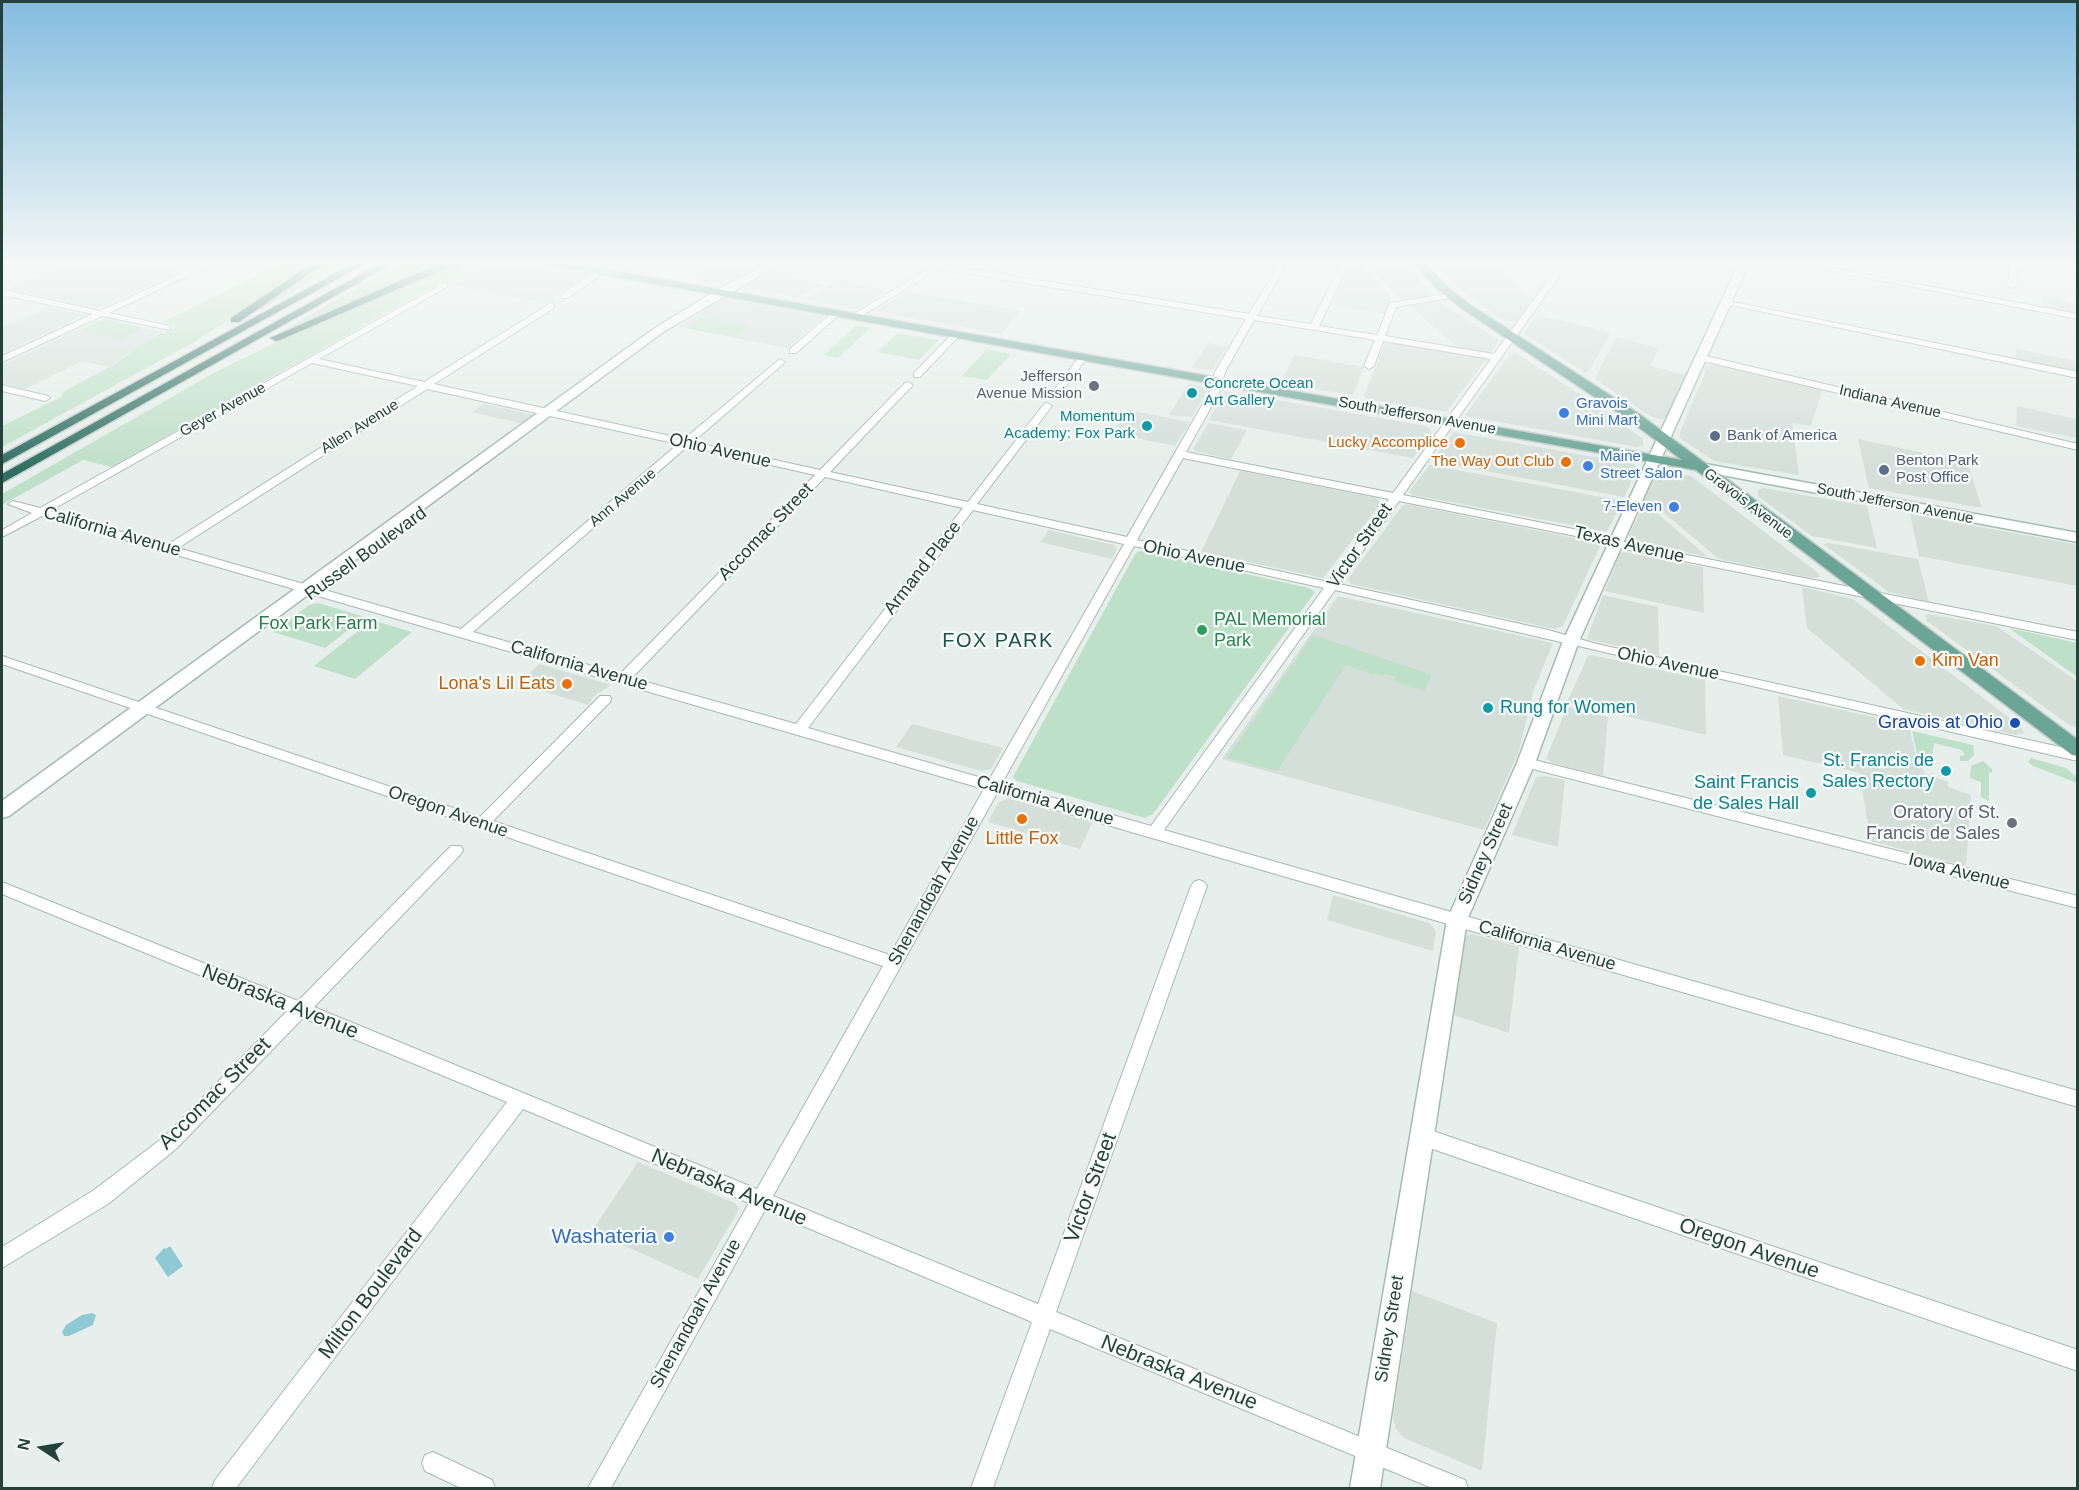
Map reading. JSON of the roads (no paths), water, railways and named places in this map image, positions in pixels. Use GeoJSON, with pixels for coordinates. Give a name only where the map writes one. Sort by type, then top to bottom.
{"type":"FeatureCollection","features":[{"type":"Feature","properties":{"kind":"highway"},"geometry":{"type":"LineString","coordinates":[[87,413],[123,387],[217,331]]}},
{"type":"Feature","properties":{"kind":"highway"},"geometry":{"type":"LineString","coordinates":[[2,460],[238,331]]}},
{"type":"Feature","properties":{"kind":"highway"},"geometry":{"type":"LineString","coordinates":[[2,479],[268,331]]}},
{"type":"Feature","properties":{"kind":"highway"},"geometry":{"type":"LineString","coordinates":[[144,400],[170,391],[292,331]]}},
{"type":"Feature","properties":{"kind":"main road","name":"South Jefferson Avenue"},"geometry":{"type":"LineString","coordinates":[[932,331],[1700,467]]}},
{"type":"Feature","properties":{"kind":"main road","name":"Gravois Avenue"},"geometry":{"type":"LineString","coordinates":[[1502,331],[1600,394],[1664,440],[2078,750]]}},
{"type":"Feature","properties":{"kind":"street"},"geometry":{"type":"LineString","coordinates":[[2,359],[64,331]]}},
{"type":"Feature","properties":{"kind":"street","name":"Geyer Avenue"},"geometry":{"type":"LineString","coordinates":[[2,534],[363,331]]}},
{"type":"Feature","properties":{"kind":"street","name":"Allen Avenue"},"geometry":{"type":"LineString","coordinates":[[170,548],[512,331]]}},
{"type":"Feature","properties":{"kind":"street","name":"Russell Boulevard"},"geometry":{"type":"LineString","coordinates":[[2,810],[147,710],[551,413],[668,331]]}},
{"type":"Feature","properties":{"kind":"street"},"geometry":{"type":"LineString","coordinates":[[793,351],[817,331]]}},
{"type":"Feature","properties":{"kind":"street","name":"Shenandoah Avenue"},"geometry":{"type":"LineString","coordinates":[[599,1488],[1214,393],[1220,372],[1244,331]]}},
{"type":"Feature","properties":{"kind":"street"},"geometry":{"type":"LineString","coordinates":[[1336,331],[1496,357]]}},
{"type":"Feature","properties":{"kind":"street"},"geometry":{"type":"LineString","coordinates":[[1369,366],[1384,331]]}},
{"type":"Feature","properties":{"kind":"street","name":"Victor Street"},"geometry":{"type":"LineString","coordinates":[[1154,832],[1516,331]]}},
{"type":"Feature","properties":{"kind":"street","name":"Sidney Street"},"geometry":{"type":"LineString","coordinates":[[1365,1488],[1457,920],[1527,763],[1571,641],[1614,542],[1714,331]]}},
{"type":"Feature","properties":{"kind":"street"},"geometry":{"type":"LineString","coordinates":[[1864,331],[2078,375]]}},
{"type":"Feature","properties":{"kind":"street"},"geometry":{"type":"LineString","coordinates":[[917,375],[956,335]]}},
{"type":"Feature","properties":{"kind":"street"},"geometry":{"type":"LineString","coordinates":[[1055,395],[1083,358]]}},
{"type":"Feature","properties":{"kind":"street","name":"Indiana Avenue"},"geometry":{"type":"LineString","coordinates":[[1702,358],[2078,447]]}},
{"type":"Feature","properties":{"kind":"street","name":"Ohio Avenue"},"geometry":{"type":"LineString","coordinates":[[310,360],[1548,634],[1596,648],[2078,756]]}},
{"type":"Feature","properties":{"kind":"street","name":"Ann Avenue"},"geometry":{"type":"LineString","coordinates":[[464,633],[780,362]]}},
{"type":"Feature","properties":{"kind":"street","name":"Accomac Street"},"geometry":{"type":"LineString","coordinates":[[623,679],[908,385]]}},
{"type":"Feature","properties":{"kind":"street"},"geometry":{"type":"LineString","coordinates":[[2,388],[45,398]]}},
{"type":"Feature","properties":{"kind":"street","name":"Armand Place"},"geometry":{"type":"LineString","coordinates":[[799,730],[1047,406]]}},
{"type":"Feature","properties":{"kind":"street","name":"Texas Avenue"},"geometry":{"type":"LineString","coordinates":[[1180,454],[2078,636]]}},
{"type":"Feature","properties":{"kind":"street","name":"South Jefferson Avenue"},"geometry":{"type":"LineString","coordinates":[[1700,467],[2078,538]]}},
{"type":"Feature","properties":{"kind":"street","name":"California Avenue"},"geometry":{"type":"LineString","coordinates":[[13,504],[2078,1099]]}},
{"type":"Feature","properties":{"kind":"street","name":"Oregon Avenue"},"geometry":{"type":"LineString","coordinates":[[2,660],[894,963]]}},
{"type":"Feature","properties":{"kind":"street"},"geometry":{"type":"LineString","coordinates":[[482,823],[605,699]]}},
{"type":"Feature","properties":{"kind":"street","name":"Russell Boulevard"},"geometry":{"type":"LineString","coordinates":[[2,823],[147,710]]}},
{"type":"Feature","properties":{"kind":"street","name":"Iowa Avenue"},"geometry":{"type":"LineString","coordinates":[[1527,763],[2078,902]]}},
{"type":"Feature","properties":{"kind":"street","name":"Accomac Street"},"geometry":{"type":"LineString","coordinates":[[2,1258],[101,1197],[170,1143],[456,850]]}},
{"type":"Feature","properties":{"kind":"street","name":"Victor Street"},"geometry":{"type":"LineString","coordinates":[[982,1488],[1199,886]]}},
{"type":"Feature","properties":{"kind":"street","name":"Nebraska Avenue"},"geometry":{"type":"LineString","coordinates":[[2,888],[1457,1488]]}},
{"type":"Feature","properties":{"kind":"street","name":"Milton Boulevard"},"geometry":{"type":"LineString","coordinates":[[223,1488],[519,1100]]}},
{"type":"Feature","properties":{"kind":"street","name":"Oregon Avenue"},"geometry":{"type":"LineString","coordinates":[[1421,1136],[2078,1361]]}},
{"type":"Feature","properties":{"kind":"street"},"geometry":{"type":"LineString","coordinates":[[433,1463],[484,1488]]}},
{"type":"Feature","properties":{"kind":"water"},"geometry":{"type":"Polygon","coordinates":[[[170,1246],[183,1266],[168,1277],[155,1258],[164,1248],[170,1246]]]}},
{"type":"Feature","properties":{"kind":"water"},"geometry":{"type":"Polygon","coordinates":[[[92,1313],[96,1315],[93,1325],[64,1336],[62,1332],[66,1325],[82,1315],[92,1313]]]}},
{"type":"Feature","properties":{"kind":"place","name":"Jefferson Avenue Mission"},"geometry":{"type":"Point","coordinates":[1094,386]}},
{"type":"Feature","properties":{"kind":"place","name":"Concrete Ocean Art Gallery"},"geometry":{"type":"Point","coordinates":[1192,393]}},
{"type":"Feature","properties":{"kind":"place","name":"Gravois Mini Mart"},"geometry":{"type":"Point","coordinates":[1564,413]}},
{"type":"Feature","properties":{"kind":"place","name":"Momentum Academy: Fox Park"},"geometry":{"type":"Point","coordinates":[1147,426]}},
{"type":"Feature","properties":{"kind":"place","name":"Bank of America"},"geometry":{"type":"Point","coordinates":[1715,436]}},
{"type":"Feature","properties":{"kind":"place","name":"Lucky Accomplice"},"geometry":{"type":"Point","coordinates":[1460,443]}},
{"type":"Feature","properties":{"kind":"place","name":"The Way Out Club"},"geometry":{"type":"Point","coordinates":[1566,462]}},
{"type":"Feature","properties":{"kind":"place","name":"Maine Street Salon"},"geometry":{"type":"Point","coordinates":[1588,466]}},
{"type":"Feature","properties":{"kind":"place","name":"Benton Park Post Office"},"geometry":{"type":"Point","coordinates":[1884,470]}},
{"type":"Feature","properties":{"kind":"place","name":"7-Eleven"},"geometry":{"type":"Point","coordinates":[1674,507]}},
{"type":"Feature","properties":{"kind":"place","name":"PAL Memorial Park"},"geometry":{"type":"Point","coordinates":[1202,630]}},
{"type":"Feature","properties":{"kind":"place","name":"Kim Van"},"geometry":{"type":"Point","coordinates":[1920,661]}},
{"type":"Feature","properties":{"kind":"place","name":"Lona's Lil Eats"},"geometry":{"type":"Point","coordinates":[567,684]}},
{"type":"Feature","properties":{"kind":"place","name":"Rung for Women"},"geometry":{"type":"Point","coordinates":[1488,708]}},
{"type":"Feature","properties":{"kind":"place","name":"Gravois at Ohio"},"geometry":{"type":"Point","coordinates":[2015,723]}},
{"type":"Feature","properties":{"kind":"place","name":"St. Francis de Sales Rectory"},"geometry":{"type":"Point","coordinates":[1946,771]}},
{"type":"Feature","properties":{"kind":"place","name":"Saint Francis de Sales Hall"},"geometry":{"type":"Point","coordinates":[1811,793]}},
{"type":"Feature","properties":{"kind":"place","name":"Little Fox"},"geometry":{"type":"Point","coordinates":[1022,819]}},
{"type":"Feature","properties":{"kind":"place","name":"Oratory of St. Francis de Sales"},"geometry":{"type":"Point","coordinates":[2012,823]}},
{"type":"Feature","properties":{"kind":"place","name":"Washateria"},"geometry":{"type":"Point","coordinates":[669,1237]}},
{"type":"Feature","properties":{"kind":"district","name":"FOX PARK"},"geometry":{"type":"Point","coordinates":[998,641]}},
{"type":"Feature","properties":{"kind":"park label","name":"Fox Park Farm"},"geometry":{"type":"Point","coordinates":[318,624]}}]}
